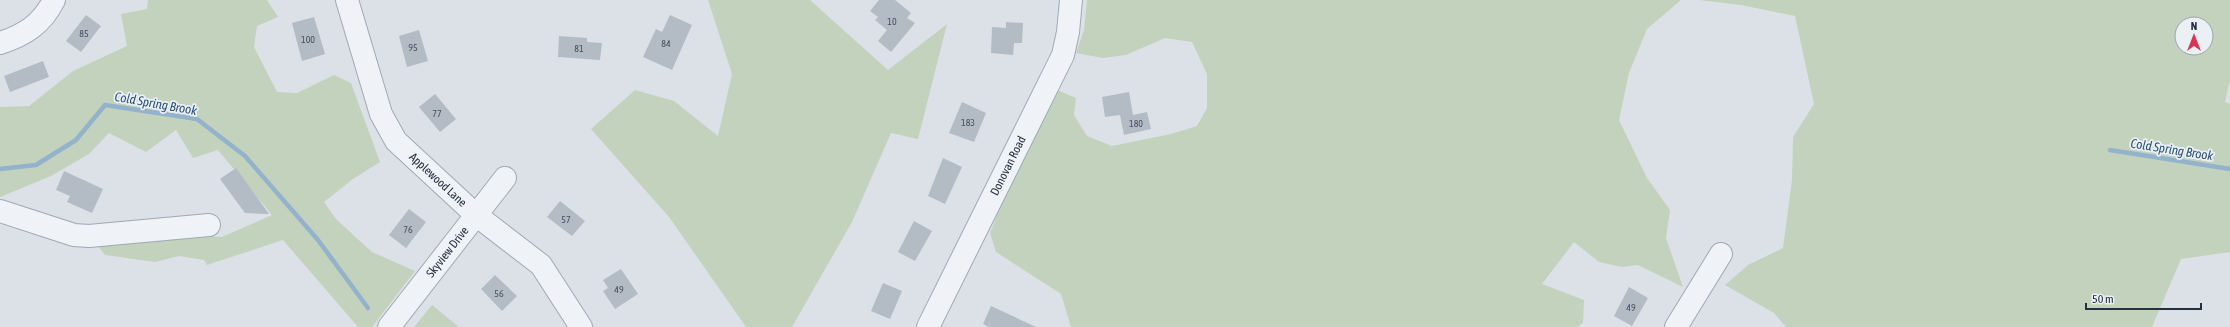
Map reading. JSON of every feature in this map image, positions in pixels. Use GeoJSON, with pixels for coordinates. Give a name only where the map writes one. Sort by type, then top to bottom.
{"type":"FeatureCollection","features":[{"type":"Feature","properties":{"kind":"street"},"geometry":{"type":"LineString","coordinates":[[0,43],[21,36],[46,14],[54,0]]}},
{"type":"Feature","properties":{"kind":"street","name":"Applewood Lane"},"geometry":{"type":"LineString","coordinates":[[347,0],[381,114],[396,141],[476,215],[541,265],[581,327]]}},
{"type":"Feature","properties":{"kind":"street","name":"Donovan Road"},"geometry":{"type":"LineString","coordinates":[[928,327],[1063,55],[1068,32],[1071,0]]}},
{"type":"Feature","properties":{"kind":"street","name":"Skyview Drive"},"geometry":{"type":"LineString","coordinates":[[389,327],[506,178]]}},
{"type":"Feature","properties":{"kind":"street"},"geometry":{"type":"LineString","coordinates":[[0,211],[74,235],[89,236],[209,225]]}},
{"type":"Feature","properties":{"kind":"street"},"geometry":{"type":"LineString","coordinates":[[1676,327],[1721,254]]}},
{"type":"Feature","properties":{"kind":"green space"},"geometry":{"type":"Polygon","coordinates":[[[148,0],[267,0],[278,17],[257,26],[254,47],[277,92],[297,93],[334,75],[351,83],[380,162],[353,179],[324,202],[336,219],[372,252],[415,271],[372,327],[358,327],[283,240],[207,265],[204,260],[179,256],[155,262],[105,255],[95,242],[176,234],[222,237],[272,215],[218,150],[193,158],[176,130],[146,152],[109,133],[89,154],[51,176],[0,197],[0,107],[29,106],[73,71],[127,46],[121,14],[147,9],[148,0]]]}},
{"type":"Feature","properties":{"kind":"green space"},"geometry":{"type":"Polygon","coordinates":[[[708,0],[810,0],[888,70],[947,24],[918,139],[891,133],[852,222],[792,327],[746,327],[669,217],[591,129],[635,90],[674,101],[718,136],[732,74],[708,0]]]}},
{"type":"Feature","properties":{"kind":"green space"},"geometry":{"type":"Polygon","coordinates":[[[1087,0],[1681,0],[1647,29],[1629,73],[1619,120],[1647,178],[1670,210],[1666,238],[1683,287],[1638,265],[1622,267],[1599,262],[1574,242],[1542,284],[1584,300],[1583,323],[1577,327],[1071,327],[1061,294],[996,252],[990,233],[1007,190],[1057,90],[1076,98],[1074,115],[1087,136],[1112,146],[1171,134],[1197,126],[1207,108],[1207,74],[1192,42],[1165,38],[1126,55],[1103,58],[1076,53],[1084,30],[1087,0]]]}},
{"type":"Feature","properties":{"kind":"green space"},"geometry":{"type":"Polygon","coordinates":[[[1699,0],[2230,0],[2230,80],[2225,102],[2230,104],[2230,252],[2181,259],[2152,327],[1786,327],[1774,313],[1725,285],[1748,265],[1783,248],[1792,180],[1793,137],[1814,104],[1795,16],[1741,5],[1699,0]]]}},
{"type":"Feature","properties":{"kind":"green space"},"geometry":{"type":"Polygon","coordinates":[[[432,305],[459,327],[414,327],[432,305]]]}},
{"type":"Feature","properties":{"kind":"building"},"geometry":{"type":"Polygon","coordinates":[[[879,0],[895,0],[911,13],[907,18],[915,23],[891,52],[878,41],[887,30],[875,20],[878,17],[870,11],[879,0]]]}},
{"type":"Feature","properties":{"kind":"building"},"geometry":{"type":"Polygon","coordinates":[[[86,15],[101,26],[81,52],[66,41],[86,15]]]}},
{"type":"Feature","properties":{"kind":"building"},"geometry":{"type":"Polygon","coordinates":[[[670,15],[692,25],[672,70],[643,57],[656,29],[662,32],[670,15]]]}},
{"type":"Feature","properties":{"kind":"building"},"geometry":{"type":"Polygon","coordinates":[[[314,17],[325,54],[302,61],[292,23],[314,17]]]}},
{"type":"Feature","properties":{"kind":"building"},"geometry":{"type":"Polygon","coordinates":[[[1006,22],[1023,23],[1022,43],[1014,43],[1013,55],[991,53],[992,27],[1006,28],[1006,22]]]}},
{"type":"Feature","properties":{"kind":"building"},"geometry":{"type":"Polygon","coordinates":[[[419,30],[428,61],[407,67],[399,36],[419,30]]]}},
{"type":"Feature","properties":{"kind":"building"},"geometry":{"type":"Polygon","coordinates":[[[559,36],[587,38],[587,42],[602,43],[600,60],[558,57],[559,36]]]}},
{"type":"Feature","properties":{"kind":"building"},"geometry":{"type":"Polygon","coordinates":[[[43,61],[49,77],[10,92],[4,76],[43,61]]]}},
{"type":"Feature","properties":{"kind":"building"},"geometry":{"type":"Polygon","coordinates":[[[1129,92],[1133,115],[1147,112],[1151,129],[1124,135],[1120,115],[1105,117],[1102,97],[1129,92]]]}},
{"type":"Feature","properties":{"kind":"building"},"geometry":{"type":"Polygon","coordinates":[[[435,94],[456,119],[440,132],[419,107],[435,94]]]}},
{"type":"Feature","properties":{"kind":"building"},"geometry":{"type":"Polygon","coordinates":[[[962,102],[986,113],[974,142],[949,133],[962,102]]]}},
{"type":"Feature","properties":{"kind":"building"},"geometry":{"type":"Polygon","coordinates":[[[943,158],[962,167],[945,204],[928,196],[943,158]]]}},
{"type":"Feature","properties":{"kind":"building"},"geometry":{"type":"Polygon","coordinates":[[[236,168],[269,214],[245,213],[220,179],[236,168]]]}},
{"type":"Feature","properties":{"kind":"building"},"geometry":{"type":"Polygon","coordinates":[[[64,171],[103,189],[92,213],[67,202],[70,196],[56,190],[64,171]]]}},
{"type":"Feature","properties":{"kind":"building"},"geometry":{"type":"Polygon","coordinates":[[[560,201],[585,221],[572,236],[547,217],[560,201]]]}},
{"type":"Feature","properties":{"kind":"building"},"geometry":{"type":"Polygon","coordinates":[[[409,209],[426,222],[406,248],[389,235],[409,209]]]}},
{"type":"Feature","properties":{"kind":"building"},"geometry":{"type":"Polygon","coordinates":[[[914,221],[932,231],[915,261],[898,252],[914,221]]]}},
{"type":"Feature","properties":{"kind":"building"},"geometry":{"type":"Polygon","coordinates":[[[621,269],[638,294],[615,309],[603,291],[608,288],[603,280],[621,269]]]}},
{"type":"Feature","properties":{"kind":"building"},"geometry":{"type":"Polygon","coordinates":[[[495,275],[517,296],[502,311],[481,289],[495,275]]]}},
{"type":"Feature","properties":{"kind":"building"},"geometry":{"type":"Polygon","coordinates":[[[883,283],[902,291],[890,319],[871,311],[883,283]]]}},
{"type":"Feature","properties":{"kind":"building"},"geometry":{"type":"Polygon","coordinates":[[[1629,287],[1648,298],[1632,326],[1614,316],[1629,287]]]}},
{"type":"Feature","properties":{"kind":"building"},"geometry":{"type":"Polygon","coordinates":[[[991,306],[1036,327],[989,327],[983,324],[991,306]]]}},
{"type":"Feature","properties":{"kind":"waterway","name":"Cold Spring Brook"},"geometry":{"type":"LineString","coordinates":[[0,169],[36,165],[76,140],[105,105],[197,119],[245,156],[318,240],[368,308]]}},
{"type":"Feature","properties":{"kind":"waterway","name":"Cold Spring Brook"},"geometry":{"type":"LineString","coordinates":[[2110,150],[2230,169]]}}]}
